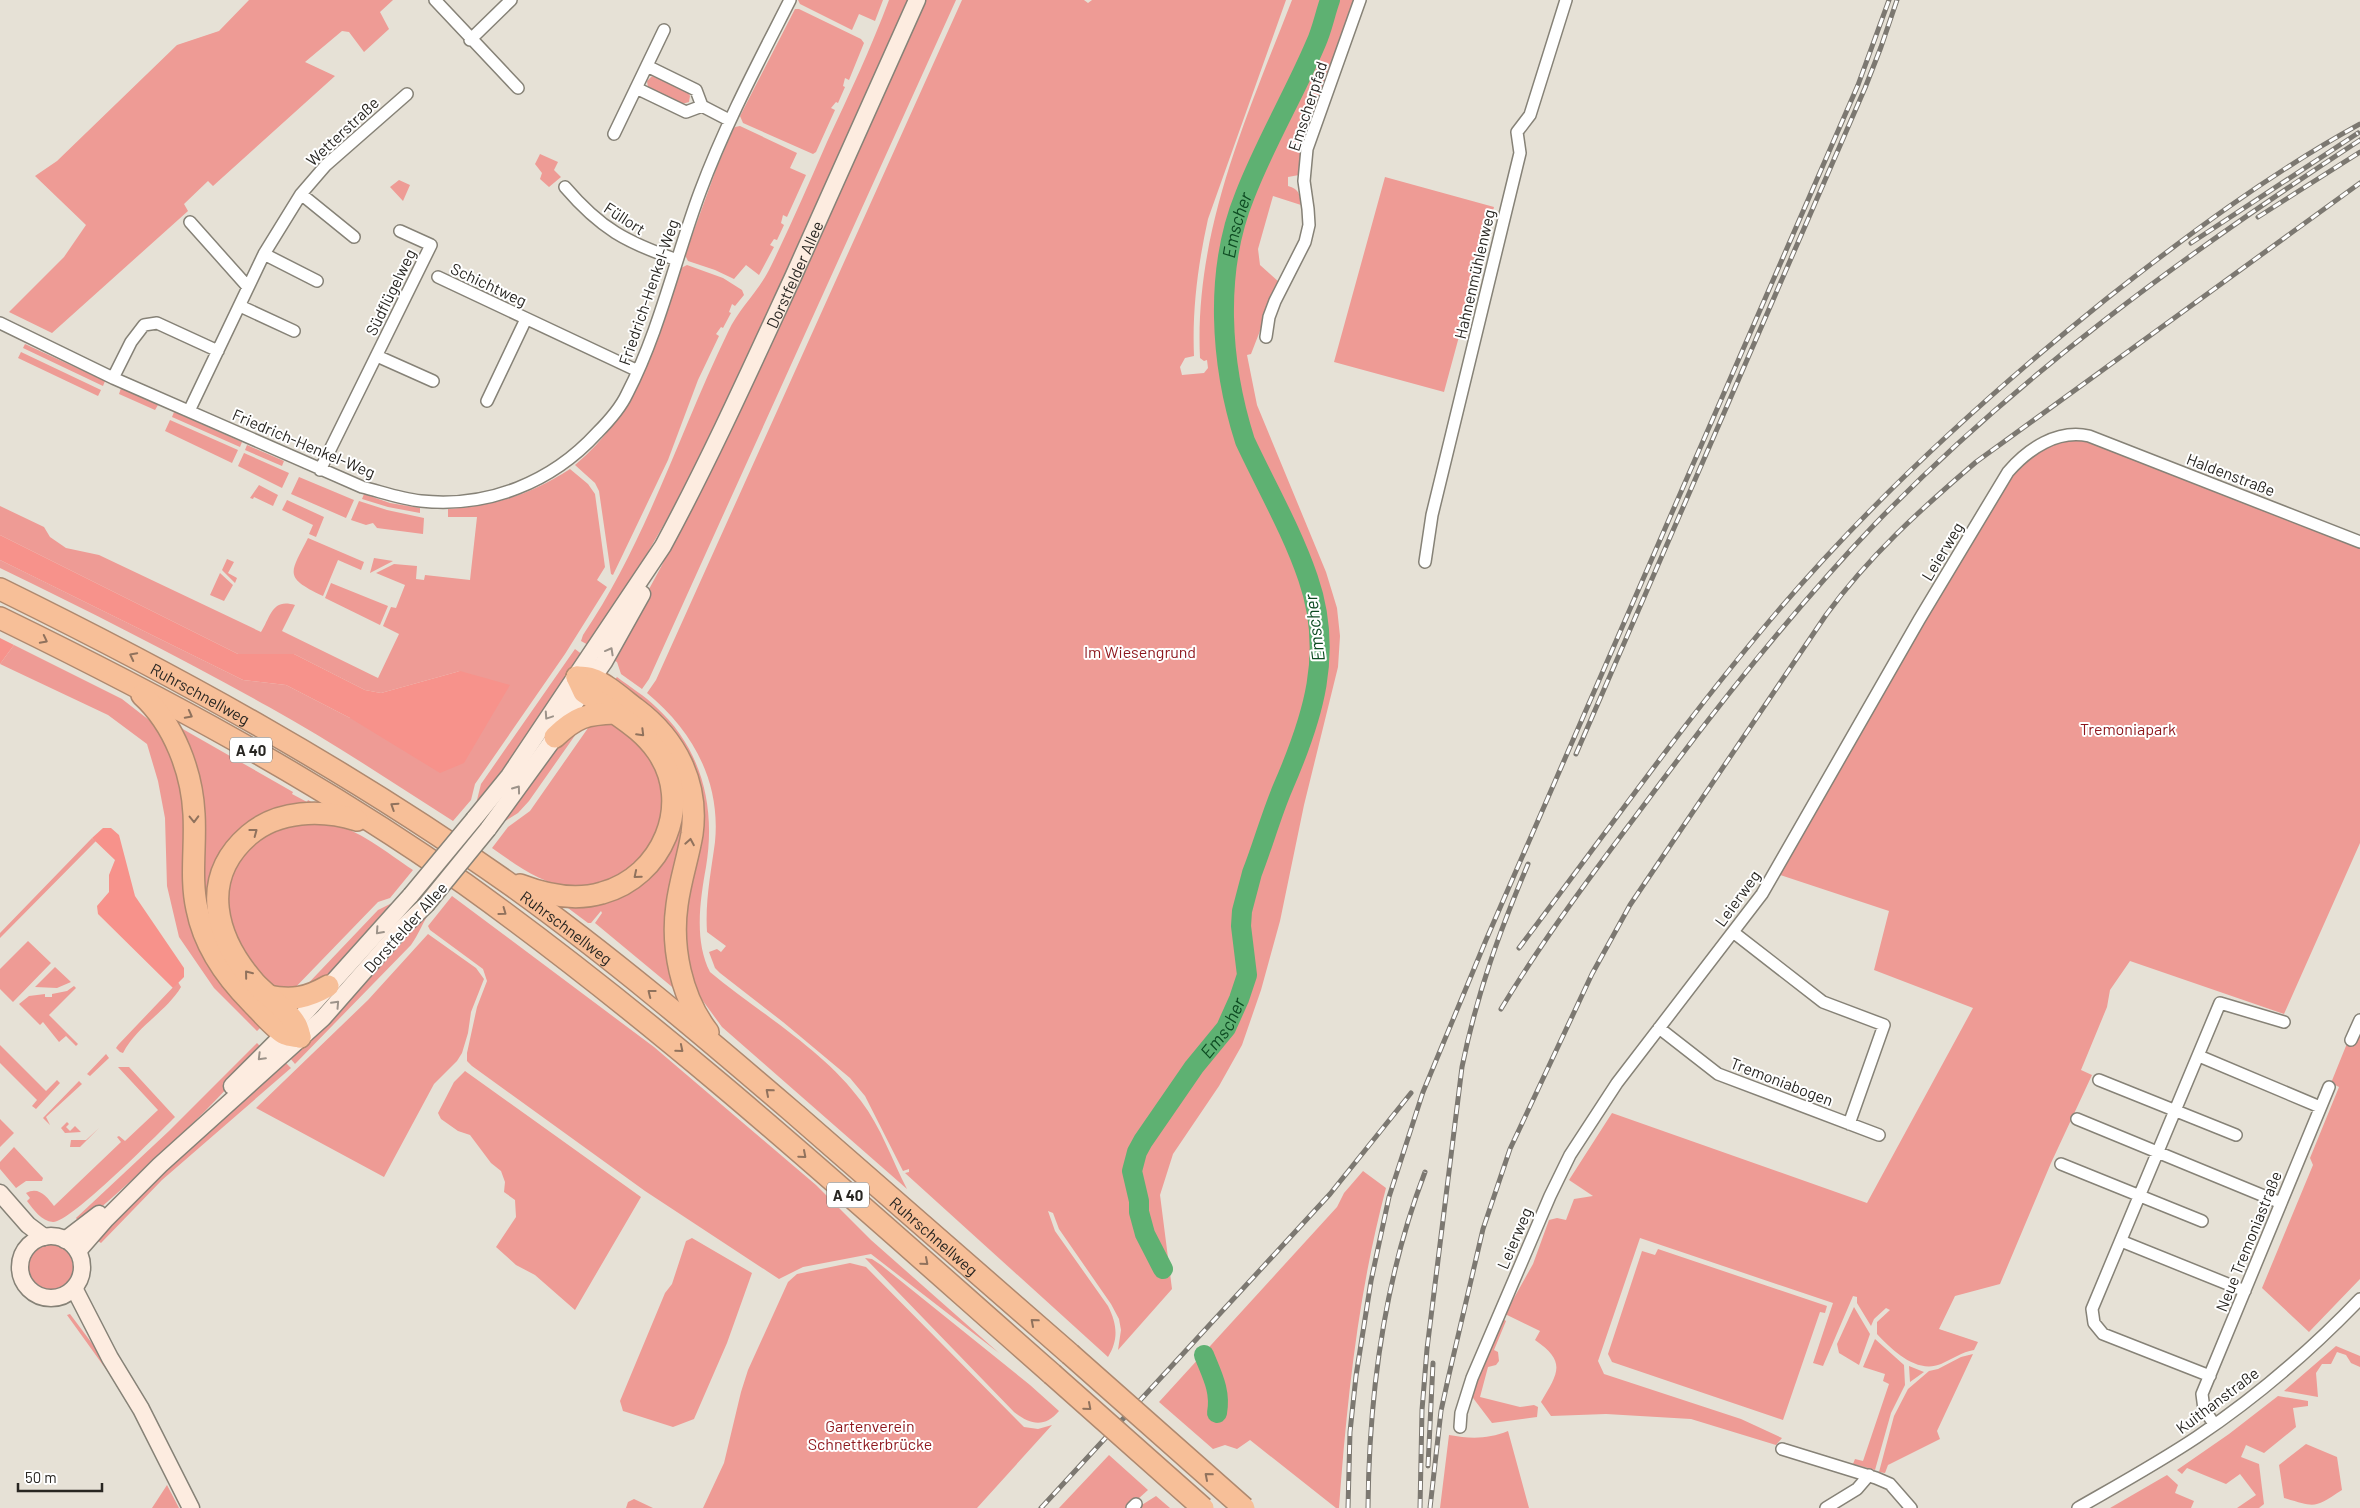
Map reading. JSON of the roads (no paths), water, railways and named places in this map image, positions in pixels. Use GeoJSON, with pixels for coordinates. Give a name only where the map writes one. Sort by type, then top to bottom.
{"type":"FeatureCollection","features":[{"type":"Feature","properties":{"kind":"highway","name":"Ruhrschnellweg"},"geometry":{"type":"LineString","coordinates":[[0,589],[167,673],[253,721],[387,802],[490,870],[592,946],[729,1057],[1244,1508]]}},
{"type":"Feature","properties":{"kind":"highway","name":"Ruhrschnellweg"},"geometry":{"type":"LineString","coordinates":[[0,618],[115,675],[266,758],[384,831],[492,904],[642,1018],[751,1109],[1203,1508]]}},
{"type":"Feature","properties":{"kind":"highway"},"geometry":{"type":"LineString","coordinates":[[115,675],[137,690],[157,711],[177,747],[186,771],[194,816],[194,891],[203,932],[224,970],[243,994],[293,1031]]}},
{"type":"Feature","properties":{"kind":"highway"},"geometry":{"type":"LineString","coordinates":[[490,870],[532,890],[570,897],[602,894],[618,888],[636,876],[650,864],[663,845],[671,825],[673,802],[670,780],[657,752],[633,725],[615,713],[584,682]]}},
{"type":"Feature","properties":{"kind":"highway"},"geometry":{"type":"LineString","coordinates":[[584,682],[648,718],[664,734],[682,762],[692,798],[694,815],[690,847],[676,907],[675,929],[678,959],[681,977],[697,1014],[706,1029],[729,1057]]}},
{"type":"Feature","properties":{"kind":"highway"},"geometry":{"type":"LineString","coordinates":[[555,737],[580,718],[615,713]]}},
{"type":"Feature","properties":{"kind":"highway"},"geometry":{"type":"LineString","coordinates":[[293,1031],[268,996],[235,958],[226,943],[220,925],[217,905],[218,890],[224,866],[239,844],[264,824],[293,815],[322,814],[346,816],[384,831]]}},
{"type":"Feature","properties":{"kind":"highway"},"geometry":{"type":"LineString","coordinates":[[268,996],[280,999],[302,999],[328,986]]}},
{"type":"Feature","properties":{"kind":"main road","name":"Dorstfelder Allee"},"geometry":{"type":"LineString","coordinates":[[65,1240],[82,1229],[143,1174],[293,1031],[323,1018],[402,928],[426,905],[488,829],[555,737],[584,682],[663,546],[719,437],[918,0]]}},
{"type":"Feature","properties":{"kind":"main road","name":"Dorstfelder Allee"},"geometry":{"type":"LineString","coordinates":[[78,1252],[106,1219],[293,1031],[328,986],[411,895],[509,776],[549,714],[584,682]]}},
{"type":"Feature","properties":{"kind":"main road"},"geometry":{"type":"LineString","coordinates":[[0,1194],[28,1225],[44,1237]]}},
{"type":"Feature","properties":{"kind":"main road"},"geometry":{"type":"LineString","coordinates":[[0,1200],[28,1246]]}},
{"type":"Feature","properties":{"kind":"main road"},"geometry":{"type":"LineString","coordinates":[[54,1236],[65,1240],[78,1252],[82,1270],[67,1292],[46,1298],[28,1288],[20,1269],[21,1258],[28,1246],[44,1237],[54,1236]]}},
{"type":"Feature","properties":{"kind":"main road"},"geometry":{"type":"LineString","coordinates":[[67,1292],[110,1358],[140,1409],[191,1508]]}},
{"type":"Feature","properties":{"kind":"street"},"geometry":{"type":"LineString","coordinates":[[434,0],[470,40],[518,88]]}},
{"type":"Feature","properties":{"kind":"street"},"geometry":{"type":"LineString","coordinates":[[470,40],[511,0]]}},
{"type":"Feature","properties":{"kind":"street","name":"Emscherpfad"},"geometry":{"type":"LineString","coordinates":[[1266,337],[1269,317],[1275,301],[1306,242],[1309,225],[1304,181],[1308,149],[1360,0]]}},
{"type":"Feature","properties":{"kind":"street","name":"Hahnenmühlenweg"},"geometry":{"type":"LineString","coordinates":[[1425,562],[1432,515],[1520,154],[1518,132],[1530,115],[1566,0]]}},
{"type":"Feature","properties":{"kind":"street","name":"Friedrich-Henkel-Weg"},"geometry":{"type":"LineString","coordinates":[[0,323],[113,378],[362,487],[420,501],[478,500],[504,493],[552,472],[582,450],[611,418],[626,396],[652,339],[701,190],[729,120],[788,1]]}},
{"type":"Feature","properties":{"kind":"street"},"geometry":{"type":"LineString","coordinates":[[614,134],[664,30]]}},
{"type":"Feature","properties":{"kind":"street"},"geometry":{"type":"LineString","coordinates":[[647,66],[696,90],[702,106],[729,120]]}},
{"type":"Feature","properties":{"kind":"street"},"geometry":{"type":"LineString","coordinates":[[636,88],[686,112],[702,106]]}},
{"type":"Feature","properties":{"kind":"street","name":"Wetterstraße"},"geometry":{"type":"LineString","coordinates":[[189,411],[264,254],[301,194],[326,165],[407,94]]}},
{"type":"Feature","properties":{"kind":"street","name":"Füllort"},"geometry":{"type":"LineString","coordinates":[[565,187],[584,209],[620,237],[642,248],[677,260]]}},
{"type":"Feature","properties":{"kind":"street"},"geometry":{"type":"LineString","coordinates":[[301,194],[354,237]]}},
{"type":"Feature","properties":{"kind":"street"},"geometry":{"type":"LineString","coordinates":[[190,222],[248,287]]}},
{"type":"Feature","properties":{"kind":"street","name":"Südflügelweg"},"geometry":{"type":"LineString","coordinates":[[320,470],[431,246],[400,231]]}},
{"type":"Feature","properties":{"kind":"street"},"geometry":{"type":"LineString","coordinates":[[264,254],[317,282]]}},
{"type":"Feature","properties":{"kind":"street","name":"Schichtweg"},"geometry":{"type":"LineString","coordinates":[[438,277],[638,371]]}},
{"type":"Feature","properties":{"kind":"street"},"geometry":{"type":"LineString","coordinates":[[240,306],[294,331]]}},
{"type":"Feature","properties":{"kind":"street","name":"Schichtweg"},"geometry":{"type":"LineString","coordinates":[[487,401],[526,319]]}},
{"type":"Feature","properties":{"kind":"street"},"geometry":{"type":"LineString","coordinates":[[113,378],[131,342],[144,325],[157,323],[218,351]]}},
{"type":"Feature","properties":{"kind":"street","name":"Südflügelweg"},"geometry":{"type":"LineString","coordinates":[[377,356],[433,382]]}},
{"type":"Feature","properties":{"kind":"street","name":"Leierweg"},"geometry":{"type":"LineString","coordinates":[[1460,1427],[1461,1413],[1472,1378],[1561,1172],[1580,1136],[1617,1083],[1762,894],[1919,620],[2008,472],[2022,455],[2058,436],[2078,433],[2089,436]]}},
{"type":"Feature","properties":{"kind":"street","name":"Haldenstraße"},"geometry":{"type":"LineString","coordinates":[[2089,436],[2360,542]]}},
{"type":"Feature","properties":{"kind":"street","name":"Tremoniabogen"},"geometry":{"type":"LineString","coordinates":[[1733,932],[1823,1002],[1884,1025],[1849,1124]]}},
{"type":"Feature","properties":{"kind":"street"},"geometry":{"type":"LineString","coordinates":[[2210,1376],[2103,1334],[2094,1323],[2092,1309],[2220,1003],[2284,1022]]}},
{"type":"Feature","properties":{"kind":"street"},"geometry":{"type":"LineString","coordinates":[[2351,1040],[2360,1020]]}},
{"type":"Feature","properties":{"kind":"street","name":"Tremoniabogen"},"geometry":{"type":"LineString","coordinates":[[1659,1028],[1718,1074],[1879,1135]]}},
{"type":"Feature","properties":{"kind":"street"},"geometry":{"type":"LineString","coordinates":[[2199,1056],[2320,1107]]}},
{"type":"Feature","properties":{"kind":"street"},"geometry":{"type":"LineString","coordinates":[[2099,1080],[2236,1135]]}},
{"type":"Feature","properties":{"kind":"street","name":"Neue Tremoniastraße"},"geometry":{"type":"LineString","coordinates":[[2214,1424],[2204,1410],[2202,1394],[2329,1087]]}},
{"type":"Feature","properties":{"kind":"street"},"geometry":{"type":"LineString","coordinates":[[2077,1120],[2281,1203]]}},
{"type":"Feature","properties":{"kind":"street"},"geometry":{"type":"LineString","coordinates":[[2061,1164],[2202,1221]]}},
{"type":"Feature","properties":{"kind":"street"},"geometry":{"type":"LineString","coordinates":[[2121,1241],[2245,1291]]}},
{"type":"Feature","properties":{"kind":"street","name":"Kuithanstraße"},"geometry":{"type":"LineString","coordinates":[[2078,1508],[2163,1459],[2214,1424],[2271,1380],[2333,1327],[2360,1299]]}},
{"type":"Feature","properties":{"kind":"street"},"geometry":{"type":"LineString","coordinates":[[1782,1449],[1869,1475],[1890,1484],[1911,1508]]}},
{"type":"Feature","properties":{"kind":"street"},"geometry":{"type":"LineString","coordinates":[[1826,1508],[1857,1489],[1869,1475]]}},
{"type":"Feature","properties":{"kind":"waterway","name":"Emscher"},"geometry":{"type":"LineString","coordinates":[[1163,1269],[1145,1234],[1132,1171],[1137,1152],[1143,1141],[1194,1067],[1226,1028],[1239,999],[1247,975],[1241,926],[1242,911],[1252,873],[1303,736],[1316,685],[1319,659],[1316,606],[1302,560],[1245,441],[1230,380],[1224,317],[1228,255],[1235,224],[1245,195],[1270,138],[1316,43],[1330,0]]}},
{"type":"Feature","properties":{"kind":"waterway","name":"Emscher"},"geometry":{"type":"LineString","coordinates":[[1204,1355],[1217,1390],[1217,1413]]}},
{"type":"Feature","properties":{"kind":"railway"},"geometry":{"type":"LineString","coordinates":[[1348,1508],[1350,1432],[1356,1376],[1371,1281],[1389,1197],[1423,1092],[1486,940],[1858,85],[1889,0]]}},
{"type":"Feature","properties":{"kind":"railway"},"geometry":{"type":"LineString","coordinates":[[1576,754],[1865,88],[1897,0]]}},
{"type":"Feature","properties":{"kind":"railway"},"geometry":{"type":"LineString","coordinates":[[1519,948],[1677,736],[1743,653],[1814,569],[1893,488],[1975,410],[2061,336],[2135,276],[2197,229],[2261,185],[2326,143],[2360,124]]}},
{"type":"Feature","properties":{"kind":"railway"},"geometry":{"type":"LineString","coordinates":[[2191,243],[2358,133]]}},
{"type":"Feature","properties":{"kind":"railway"},"geometry":{"type":"LineString","coordinates":[[1501,1009],[1571,903],[1701,729],[1786,624],[1875,524],[1930,469],[1987,417],[2107,318],[2231,227],[2360,140]]}},
{"type":"Feature","properties":{"kind":"railway"},"geometry":{"type":"LineString","coordinates":[[2258,217],[2360,152]]}},
{"type":"Feature","properties":{"kind":"railway"},"geometry":{"type":"LineString","coordinates":[[1430,1508],[1441,1411],[1448,1379],[1483,1229],[1510,1149],[1592,974],[1630,905],[1826,615],[1860,573],[1896,534],[1976,462],[2360,183]]}},
{"type":"Feature","properties":{"kind":"railway"},"geometry":{"type":"LineString","coordinates":[[1420,1508],[1422,1410],[1427,1349],[1462,1067],[1482,988],[1528,864]]}},
{"type":"Feature","properties":{"kind":"railway"},"geometry":{"type":"LineString","coordinates":[[1041,1508],[1330,1194],[1411,1093]]}},
{"type":"Feature","properties":{"kind":"railway"},"geometry":{"type":"LineString","coordinates":[[1368,1508],[1369,1465],[1376,1380],[1389,1295],[1411,1212],[1425,1172]]}},
{"type":"Feature","properties":{"kind":"railway"},"geometry":{"type":"LineString","coordinates":[[1428,1466],[1433,1363]]}},
{"type":"Feature","properties":{"kind":"park label","name":"Im Wiesengrund"},"geometry":{"type":"Point","coordinates":[1140,651]}},
{"type":"Feature","properties":{"kind":"park label","name":"Tremoniapark"},"geometry":{"type":"Point","coordinates":[2128,728]}},
{"type":"Feature","properties":{"kind":"park label","name":"Gartenverein Schnettkerbrücke"},"geometry":{"type":"Point","coordinates":[870,1434]}}]}
